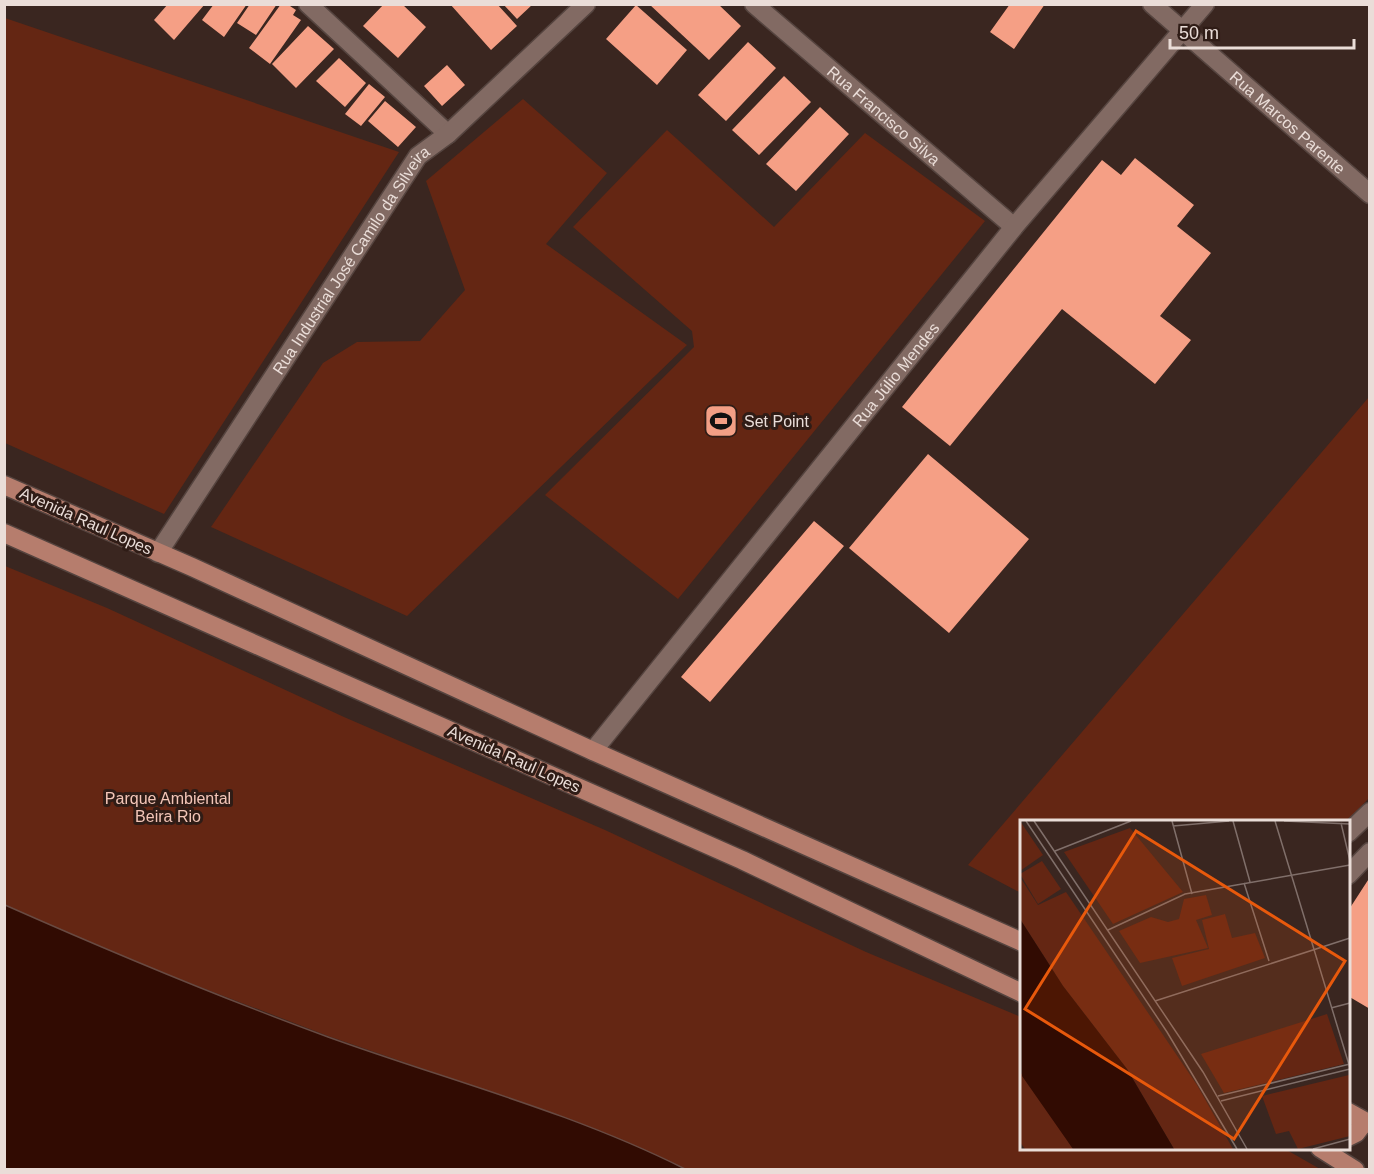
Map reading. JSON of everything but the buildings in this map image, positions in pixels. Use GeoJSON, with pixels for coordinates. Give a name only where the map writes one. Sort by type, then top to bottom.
{"type":"FeatureCollection","features":[{"type":"Feature","properties":{"kind":"main road","name":"Avenida Raul Lopes"},"geometry":{"type":"LineString","coordinates":[[4,485],[1020,941]]}},
{"type":"Feature","properties":{"kind":"main road","name":"Avenida Raul Lopes"},"geometry":{"type":"LineString","coordinates":[[4,533],[742,860],[1020,992]]}},
{"type":"Feature","properties":{"kind":"main road"},"geometry":{"type":"LineString","coordinates":[[1350,1113],[1367,1123],[1350,1136]]}},
{"type":"Feature","properties":{"kind":"main road"},"geometry":{"type":"LineString","coordinates":[[1322,1150],[1355,1170]]}},
{"type":"Feature","properties":{"kind":"street"},"geometry":{"type":"LineString","coordinates":[[308,4],[448,134]]}},
{"type":"Feature","properties":{"kind":"street","name":"Rua Industrial José Camilo da Silveira"},"geometry":{"type":"LineString","coordinates":[[158,553],[396,186],[418,156],[448,134],[586,4]]}},
{"type":"Feature","properties":{"kind":"street","name":"Rua Francisco Silva"},"geometry":{"type":"LineString","coordinates":[[754,4],[1014,227]]}},
{"type":"Feature","properties":{"kind":"street","name":"Rua Marcos Parente"},"geometry":{"type":"LineString","coordinates":[[1152,4],[1370,194]]}},
{"type":"Feature","properties":{"kind":"street","name":"Rua Júlio Mendes"},"geometry":{"type":"LineString","coordinates":[[593,751],[1014,227],[1181,29],[1205,4]]}},
{"type":"Feature","properties":{"kind":"street"},"geometry":{"type":"LineString","coordinates":[[1350,831],[1370,812]]}},
{"type":"Feature","properties":{"kind":"street"},"geometry":{"type":"LineString","coordinates":[[1350,873],[1370,852]]}},
{"type":"Feature","properties":{"kind":"green space"},"geometry":{"type":"Polygon","coordinates":[[[5,18],[399,152],[164,514],[5,443],[5,18]]]}},
{"type":"Feature","properties":{"kind":"green space"},"geometry":{"type":"Polygon","coordinates":[[[523,99],[607,173],[546,244],[687,345],[407,616],[211,527],[323,363],[357,342],[420,341],[465,290],[426,181],[523,99]]]}},
{"type":"Feature","properties":{"kind":"green space","name":"Set Point"},"geometry":{"type":"Polygon","coordinates":[[[667,130],[774,227],[865,133],[985,221],[678,599],[545,495],[694,347],[692,331],[573,227],[667,130]]]}},
{"type":"Feature","properties":{"kind":"green space"},"geometry":{"type":"Polygon","coordinates":[[[1369,397],[1369,798],[1348,820],[1020,820],[1020,892],[968,865],[1369,397]]]}},
{"type":"Feature","properties":{"kind":"green space","name":"Parque Ambiental Beira Rio"},"geometry":{"type":"Polygon","coordinates":[[[5,566],[107,608],[344,717],[605,830],[866,952],[1020,1017],[1020,1150],[1287,1150],[1320,1169],[685,1169],[551,1113],[328,1036],[109,952],[5,905],[5,566]]]}},
{"type":"Feature","properties":{"kind":"shaded area"},"geometry":{"type":"Polygon","coordinates":[[[5,905],[246,1006],[373,1053],[598,1130],[685,1169],[5,1169],[5,905]]]}},
{"type":"Feature","properties":{"kind":"place","name":"Set Point"},"geometry":{"type":"Point","coordinates":[721,421]}}]}
